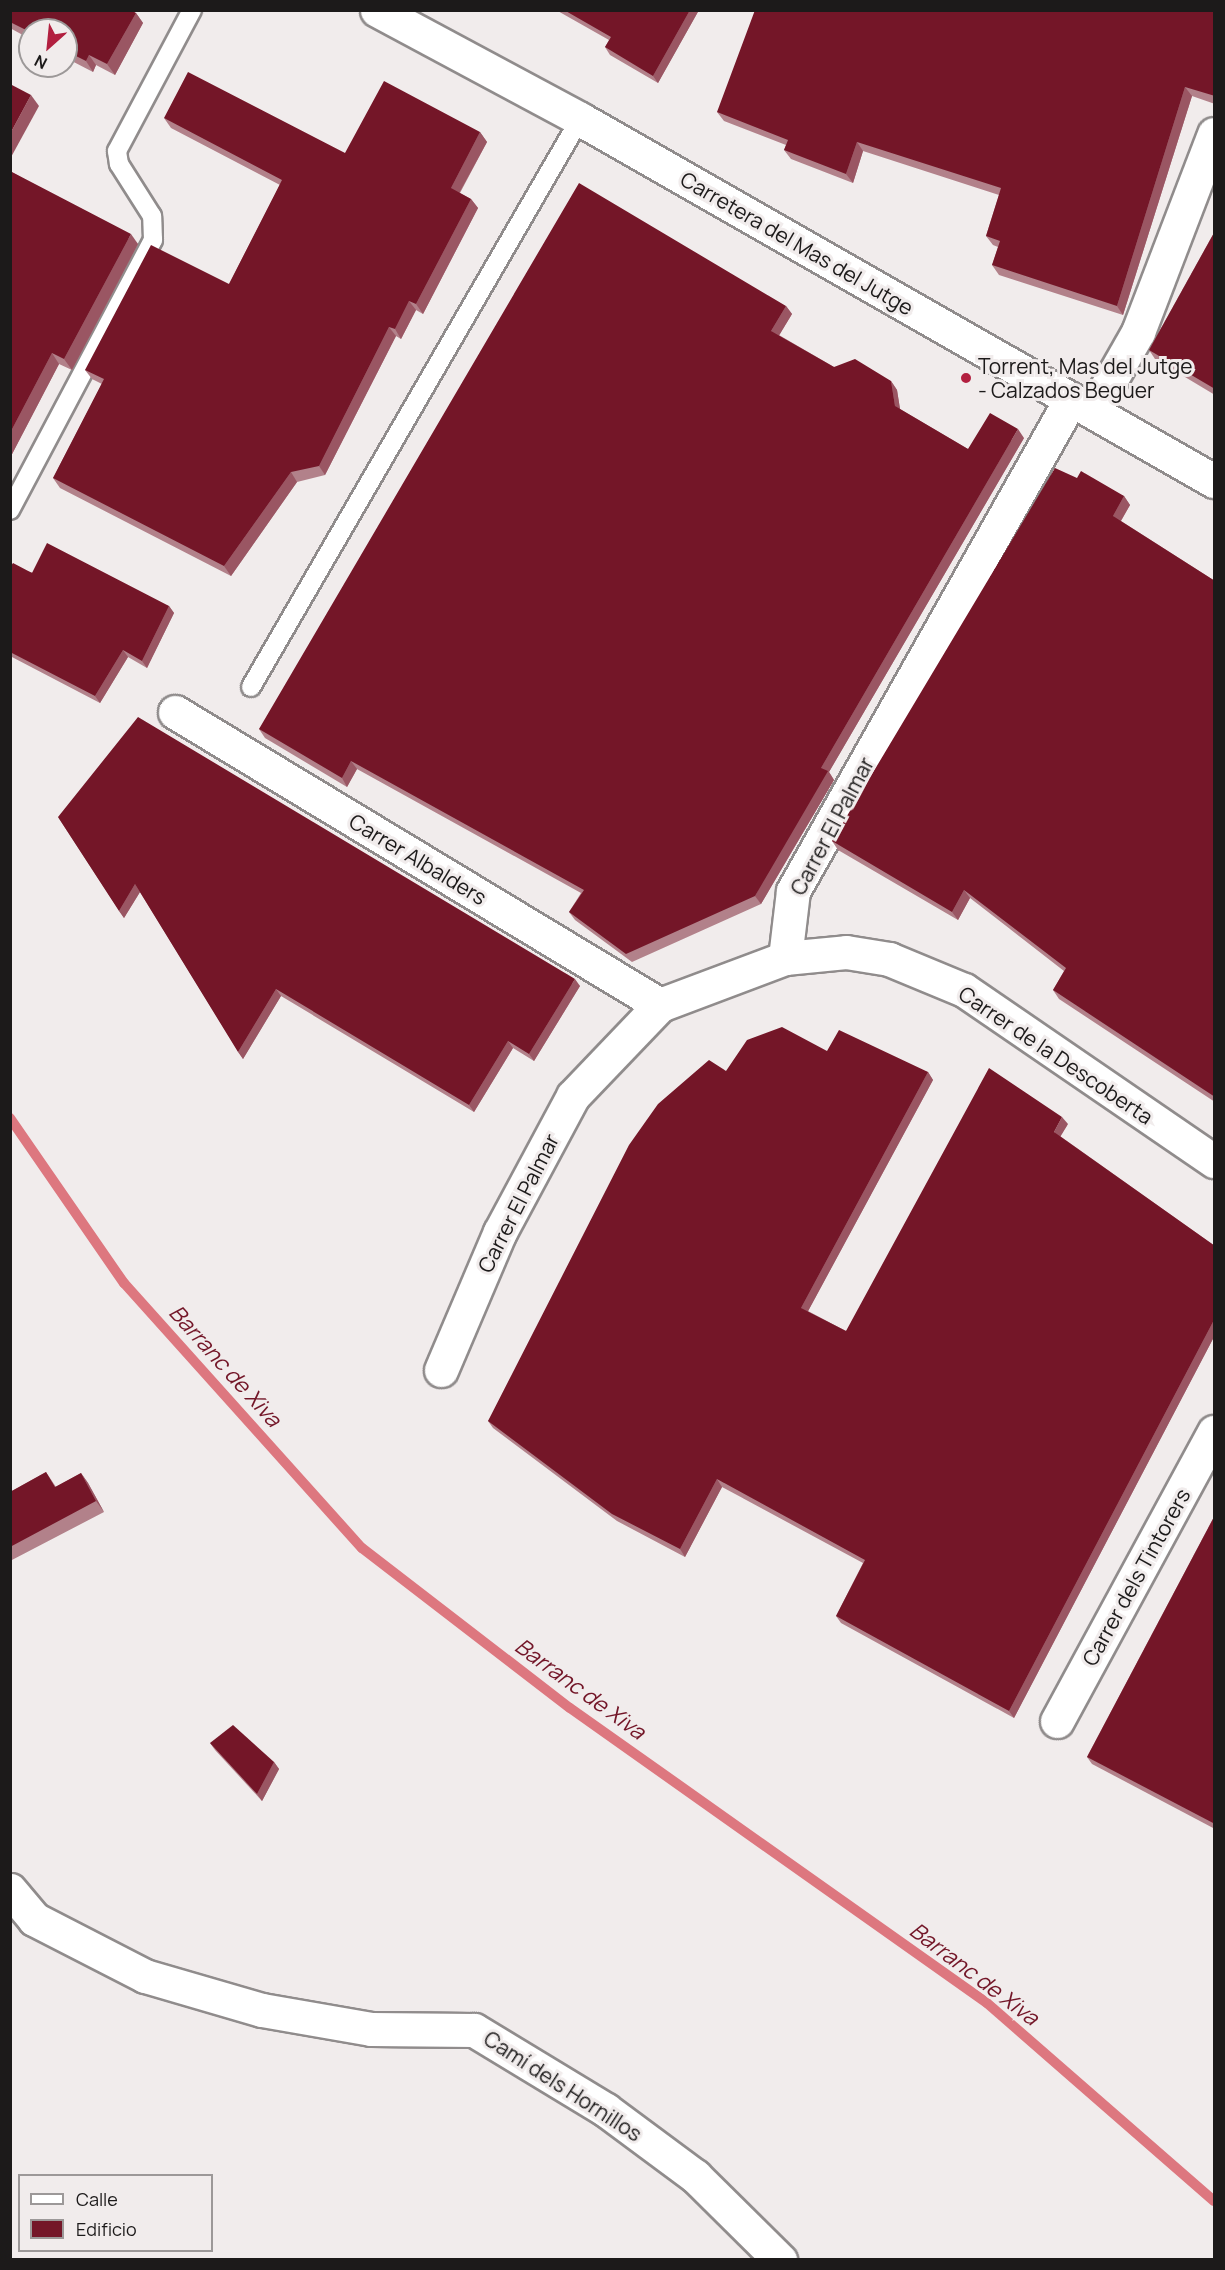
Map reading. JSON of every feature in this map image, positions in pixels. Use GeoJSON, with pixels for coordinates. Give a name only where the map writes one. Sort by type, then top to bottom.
{"type":"FeatureCollection","features":[{"type":"Feature","properties":{"kind":"street","name":"Carretera del Mas del Jutge"},"geometry":{"type":"LineString","coordinates":[[377,10],[580,119],[1215,481]]}},
{"type":"Feature","properties":{"kind":"street","name":"Carrer El Palmar"},"geometry":{"type":"LineString","coordinates":[[441,1370],[500,1232],[573,1096],[660,1005],[785,958],[793,891],[1082,405],[1138,332],[1215,134]]}},
{"type":"Feature","properties":{"kind":"street","name":"Carrer Albalders"},"geometry":{"type":"LineString","coordinates":[[175,712],[660,1005]]}},
{"type":"Feature","properties":{"kind":"street","name":"Carrer de la Descoberta"},"geometry":{"type":"LineString","coordinates":[[785,958],[856,954],[888,959],[964,990],[1215,1161]]}},
{"type":"Feature","properties":{"kind":"street","name":"Carrer dels Tintorers"},"geometry":{"type":"LineString","coordinates":[[1057,1721],[1215,1432]]}},
{"type":"Feature","properties":{"kind":"street","name":"Camí dels Hornillos"},"geometry":{"type":"LineString","coordinates":[[10,1890],[34,1919],[145,1976],[262,2010],[371,2029],[474,2030],[606,2110],[695,2176],[780,2259]]}},
{"type":"Feature","properties":{"kind":"lane"},"geometry":{"type":"LineString","coordinates":[[10,510],[153,240],[152,216],[119,164],[117,151],[192,10]]}},
{"type":"Feature","properties":{"kind":"lane"},"geometry":{"type":"LineString","coordinates":[[251,687],[580,119]]}},
{"type":"Feature","properties":{"kind":"building"},"geometry":{"type":"Polygon","coordinates":[[[10,10],[131,10],[136,13],[107,64],[89,55],[86,61],[78,57],[78,18],[18,18],[18,26],[10,22],[10,10]]]}},
{"type":"Feature","properties":{"kind":"building"},"geometry":{"type":"Polygon","coordinates":[[[564,10],[690,10],[653,76],[605,47],[611,37],[564,10]]]}},
{"type":"Feature","properties":{"kind":"building"},"geometry":{"type":"Polygon","coordinates":[[[755,10],[1215,10],[1215,96],[1185,87],[1117,306],[992,265],[1000,241],[986,236],[1001,188],[857,142],[846,174],[784,150],[788,140],[717,112],[755,10]]]}},
{"type":"Feature","properties":{"kind":"building"},"geometry":{"type":"Polygon","coordinates":[[[188,72],[345,153],[384,81],[480,132],[451,188],[471,199],[416,304],[409,301],[395,329],[389,327],[319,466],[291,472],[224,566],[53,478],[104,379],[85,370],[151,245],[229,284],[282,180],[164,118],[188,72]]]}},
{"type":"Feature","properties":{"kind":"building"},"geometry":{"type":"Polygon","coordinates":[[[10,84],[31,95],[10,134],[10,84]]]}},
{"type":"Feature","properties":{"kind":"building"},"geometry":{"type":"Polygon","coordinates":[[[10,171],[131,234],[64,359],[52,353],[10,433],[10,171]]]}},
{"type":"Feature","properties":{"kind":"building"},"geometry":{"type":"Polygon","coordinates":[[[579,183],[786,306],[771,331],[834,367],[855,359],[891,381],[895,406],[968,449],[990,413],[1018,429],[821,768],[828,771],[755,896],[626,954],[569,912],[584,890],[351,761],[342,778],[259,729],[579,183]]]}},
{"type":"Feature","properties":{"kind":"building"},"geometry":{"type":"Polygon","coordinates":[[[1215,231],[1215,389],[1149,350],[1215,231]]]}},
{"type":"Feature","properties":{"kind":"building"},"geometry":{"type":"Polygon","coordinates":[[[1055,468],[1077,478],[1081,471],[1124,496],[1113,516],[1215,581],[1215,1097],[1053,990],[1066,968],[964,890],[952,912],[832,841],[1055,468]]]}},
{"type":"Feature","properties":{"kind":"building"},"geometry":{"type":"Polygon","coordinates":[[[47,543],[169,606],[142,661],[123,650],[95,696],[10,652],[10,567],[13,563],[32,573],[47,543]]]}},
{"type":"Feature","properties":{"kind":"building"},"geometry":{"type":"Polygon","coordinates":[[[138,717],[575,979],[529,1054],[508,1041],[469,1105],[276,989],[238,1052],[135,884],[119,911],[58,817],[138,717]]]}},
{"type":"Feature","properties":{"kind":"building"},"geometry":{"type":"Polygon","coordinates":[[[782,1027],[827,1051],[839,1030],[928,1072],[801,1308],[846,1331],[989,1068],[1062,1117],[1054,1132],[1215,1246],[1215,1318],[1009,1711],[836,1616],[865,1560],[717,1479],[680,1549],[612,1514],[488,1421],[629,1145],[658,1104],[709,1060],[726,1071],[747,1040],[782,1027]]]}},
{"type":"Feature","properties":{"kind":"building"},"geometry":{"type":"Polygon","coordinates":[[[46,1472],[55,1487],[81,1473],[96,1501],[10,1547],[10,1492],[46,1472]]]}},
{"type":"Feature","properties":{"kind":"building"},"geometry":{"type":"Polygon","coordinates":[[[1215,1515],[1215,1824],[1087,1757],[1215,1515]]]}},
{"type":"Feature","properties":{"kind":"building"},"geometry":{"type":"Polygon","coordinates":[[[233,1725],[274,1762],[257,1794],[210,1743],[233,1725]]]}},
{"type":"Feature","properties":{"kind":"waterway","name":"Barranc de Xiva"},"geometry":{"type":"LineString","coordinates":[[10,1118],[124,1283],[362,1548],[570,1708],[987,2003],[1214,2201]]}},
{"type":"Feature","properties":{"kind":"place","name":"Torrent, Mas del Jutge - Calzados Beguer"},"geometry":{"type":"Point","coordinates":[966,378]}}]}
